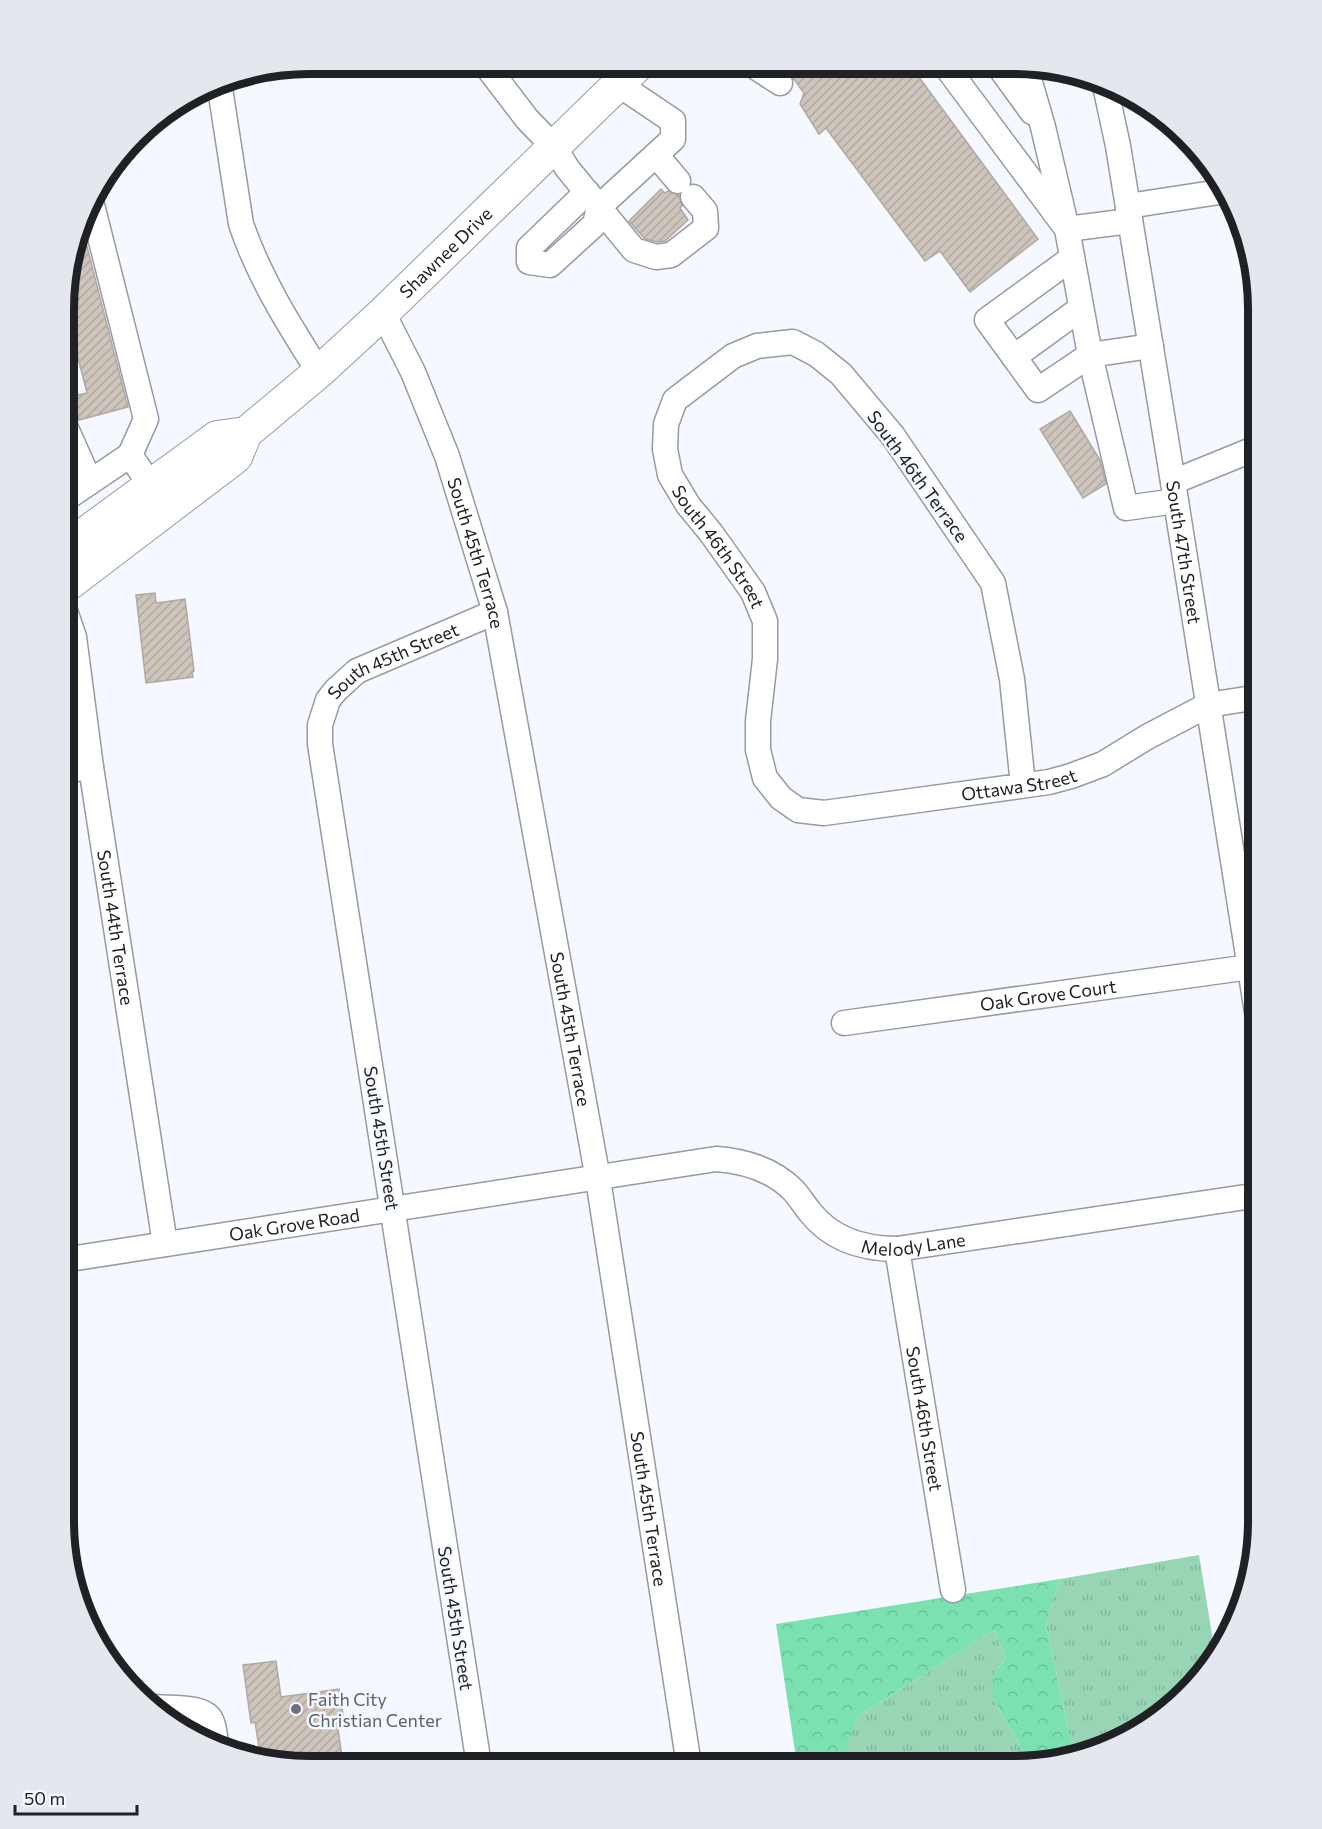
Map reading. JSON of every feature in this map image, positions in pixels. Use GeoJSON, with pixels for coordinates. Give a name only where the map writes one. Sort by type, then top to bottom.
{"type":"FeatureCollection","features":[{"type":"Feature","properties":{"kind":"main road","name":"Shawnee Drive"},"geometry":{"type":"LineString","coordinates":[[74,578],[160,497],[217,437],[246,433],[319,372],[555,148],[629,74]]}},
{"type":"Feature","properties":{"kind":"main road","name":"Shawnee Drive"},"geometry":{"type":"LineString","coordinates":[[74,543],[160,497]]}},
{"type":"Feature","properties":{"kind":"street"},"geometry":{"type":"LineString","coordinates":[[493,74],[527,119],[555,148],[567,168],[634,250],[656,257],[671,255],[706,228],[705,211],[656,155]]}},
{"type":"Feature","properties":{"kind":"street"},"geometry":{"type":"LineString","coordinates":[[550,265],[529,262],[529,248],[656,155],[673,139],[673,121],[629,74]]}},
{"type":"Feature","properties":{"kind":"street"},"geometry":{"type":"LineString","coordinates":[[767,74],[780,83]]}},
{"type":"Feature","properties":{"kind":"street"},"geometry":{"type":"LineString","coordinates":[[952,74],[1067,229]]}},
{"type":"Feature","properties":{"kind":"street"},"geometry":{"type":"LineString","coordinates":[[1005,74],[1043,127]]}},
{"type":"Feature","properties":{"kind":"street"},"geometry":{"type":"LineString","coordinates":[[1028,74],[1043,127],[1067,229],[1080,309],[1126,508],[1175,492],[1249,452]]}},
{"type":"Feature","properties":{"kind":"street"},"geometry":{"type":"LineString","coordinates":[[220,91],[245,235],[262,275],[319,372]]}},
{"type":"Feature","properties":{"kind":"street","name":"South 47th Street"},"geometry":{"type":"LineString","coordinates":[[1107,93],[1118,146],[1208,705],[1249,917]]}},
{"type":"Feature","properties":{"kind":"street"},"geometry":{"type":"LineString","coordinates":[[1067,229],[1218,193]]}},
{"type":"Feature","properties":{"kind":"street"},"geometry":{"type":"LineString","coordinates":[[74,493],[130,455],[146,419],[93,214]]}},
{"type":"Feature","properties":{"kind":"street"},"geometry":{"type":"LineString","coordinates":[[1072,258],[987,320],[1038,390],[1090,355],[1151,346]]}},
{"type":"Feature","properties":{"kind":"street"},"geometry":{"type":"LineString","coordinates":[[1014,357],[1080,309]]}},
{"type":"Feature","properties":{"kind":"street","name":"South 45th Terrace"},"geometry":{"type":"LineString","coordinates":[[383,313],[414,372],[447,456],[495,612],[598,1179],[688,1756]]}},
{"type":"Feature","properties":{"kind":"street","name":"South 46th Terrace"},"geometry":{"type":"LineString","coordinates":[[670,413],[675,400],[697,383],[733,356],[757,346],[793,342],[816,354],[841,374],[893,436],[993,583],[1012,679],[1023,785]]}},
{"type":"Feature","properties":{"kind":"street","name":"South 46th Street"},"geometry":{"type":"LineString","coordinates":[[670,413],[666,424],[665,448],[670,475],[688,505],[753,592],[765,621],[765,660],[758,721],[758,750],[765,778],[772,787]]}},
{"type":"Feature","properties":{"kind":"street"},"geometry":{"type":"LineString","coordinates":[[74,446],[90,482]]}},
{"type":"Feature","properties":{"kind":"street"},"geometry":{"type":"LineString","coordinates":[[130,455],[160,497]]}},
{"type":"Feature","properties":{"kind":"street","name":"South 45th Street"},"geometry":{"type":"LineString","coordinates":[[478,1756],[320,744],[320,724],[328,700],[357,671],[495,612]]}},
{"type":"Feature","properties":{"kind":"street","name":"South 44th Terrace"},"geometry":{"type":"LineString","coordinates":[[74,637],[91,767],[165,1244]]}},
{"type":"Feature","properties":{"kind":"street","name":"Ottawa Street"},"geometry":{"type":"LineString","coordinates":[[772,787],[781,798],[798,810],[824,813],[1049,782],[1103,764],[1147,737],[1208,705],[1249,699]]}},
{"type":"Feature","properties":{"kind":"street"},"geometry":{"type":"LineString","coordinates":[[74,770],[91,767]]}},
{"type":"Feature","properties":{"kind":"street","name":"Oak Grove Court"},"geometry":{"type":"LineString","coordinates":[[844,1023],[1249,967]]}},
{"type":"Feature","properties":{"kind":"street","name":"Melody Lane"},"geometry":{"type":"LineString","coordinates":[[598,1179],[716,1159],[747,1164],[777,1176],[793,1190],[811,1214],[835,1234],[851,1243],[897,1249],[1249,1196]]}},
{"type":"Feature","properties":{"kind":"street","name":"Oak Grove Road"},"geometry":{"type":"LineString","coordinates":[[74,1258],[598,1179]]}},
{"type":"Feature","properties":{"kind":"street","name":"South 46th Street"},"geometry":{"type":"LineString","coordinates":[[897,1249],[953,1590]]}},
{"type":"Feature","properties":{"kind":"street"},"geometry":{"type":"LineString","coordinates":[[166,1708],[193,1709],[205,1713],[212,1720],[215,1736]]}},
{"type":"Feature","properties":{"kind":"green space"},"geometry":{"type":"Polygon","coordinates":[[[1199,1555],[1213,1644],[1180,1687],[1157,1707],[1103,1738],[1070,1748],[1046,1625],[1060,1579],[1199,1555]]]}},
{"type":"Feature","properties":{"kind":"green space"},"geometry":{"type":"Polygon","coordinates":[[[1060,1579],[1046,1625],[1070,1748],[1026,1755],[993,1699],[993,1677],[1006,1657],[994,1630],[857,1717],[844,1756],[796,1756],[776,1624],[1060,1579]]]}},
{"type":"Feature","properties":{"kind":"green space"},"geometry":{"type":"Polygon","coordinates":[[[994,1630],[1006,1657],[993,1677],[993,1699],[1026,1755],[843,1756],[857,1717],[994,1630]]]}},
{"type":"Feature","properties":{"kind":"building"},"geometry":{"type":"Polygon","coordinates":[[[790,74],[917,74],[1038,239],[970,292],[940,251],[925,261],[826,128],[819,134],[800,104],[804,93],[790,74]]]}},
{"type":"Feature","properties":{"kind":"building"},"geometry":{"type":"Polygon","coordinates":[[[661,189],[665,193],[668,191],[679,195],[682,206],[680,208],[688,220],[665,241],[657,242],[645,239],[629,221],[661,189]]]}},
{"type":"Feature","properties":{"kind":"building"},"geometry":{"type":"Polygon","coordinates":[[[85,238],[128,407],[79,420],[74,396],[87,393],[74,342],[74,293],[85,238]]]}},
{"type":"Feature","properties":{"kind":"building"},"geometry":{"type":"Polygon","coordinates":[[[1070,411],[1100,460],[1106,484],[1083,498],[1040,429],[1070,411]]]}},
{"type":"Feature","properties":{"kind":"building"},"geometry":{"type":"Polygon","coordinates":[[[155,593],[156,603],[185,599],[193,677],[146,683],[136,595],[155,593]]]}},
{"type":"Feature","properties":{"kind":"building","name":"Faith City Christian Center"},"geometry":{"type":"Polygon","coordinates":[[[276,1661],[281,1697],[339,1689],[344,1721],[337,1722],[342,1756],[293,1755],[259,1750],[255,1722],[251,1723],[243,1665],[276,1661]]]}},
{"type":"Feature","properties":{"kind":"place","name":"Faith City Christian Center"},"geometry":{"type":"Point","coordinates":[296,1709]}}]}
